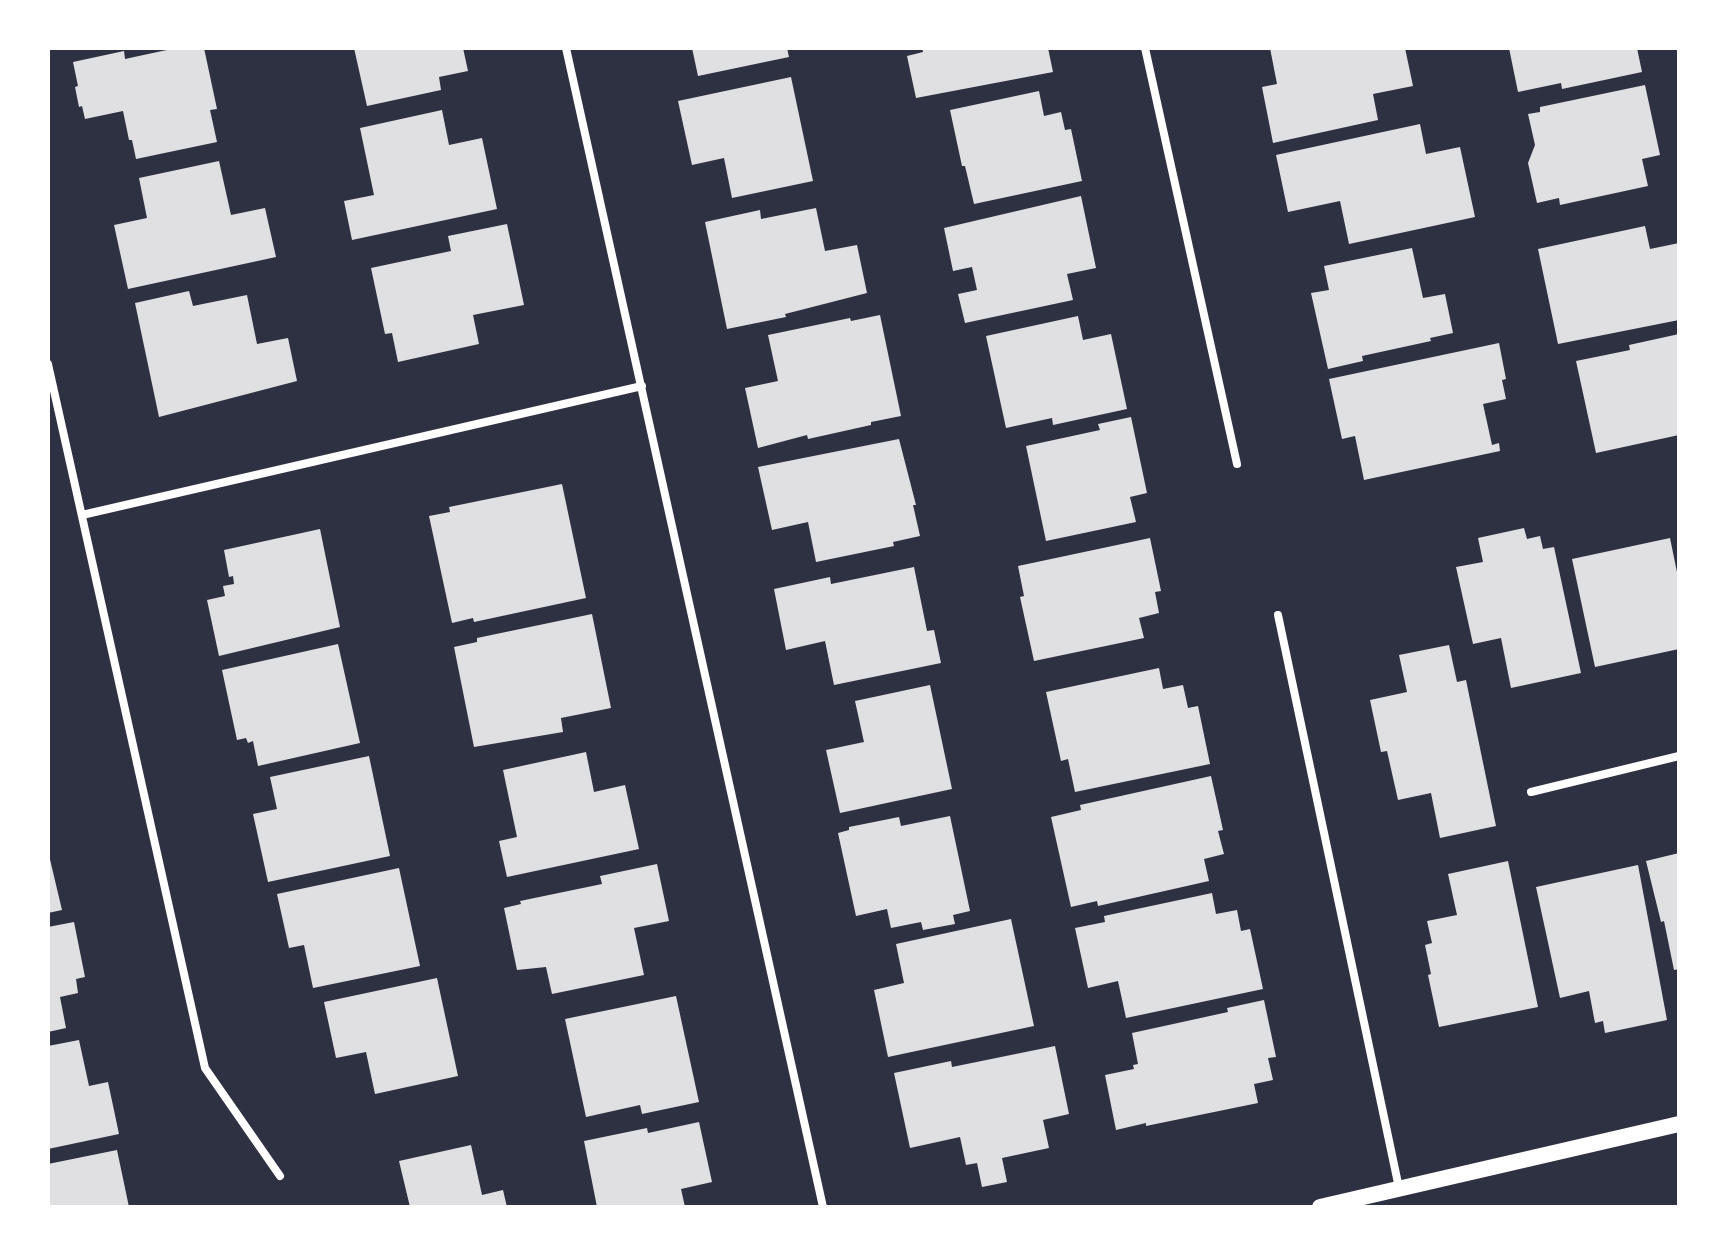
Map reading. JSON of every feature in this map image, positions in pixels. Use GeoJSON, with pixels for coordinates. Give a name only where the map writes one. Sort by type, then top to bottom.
{"type":"FeatureCollection","features":[{"type":"Feature","properties":{"kind":"main road"},"geometry":{"type":"LineString","coordinates":[[1320,1207],[1679,1124]]}},
{"type":"Feature","properties":{"kind":"street"},"geometry":{"type":"LineString","coordinates":[[566,48],[823,1207]]}},
{"type":"Feature","properties":{"kind":"street"},"geometry":{"type":"LineString","coordinates":[[1145,48],[1237,464]]}},
{"type":"Feature","properties":{"kind":"street"},"geometry":{"type":"LineString","coordinates":[[48,364],[205,1068],[280,1176]]}},
{"type":"Feature","properties":{"kind":"street"},"geometry":{"type":"LineString","coordinates":[[82,515],[642,386]]}},
{"type":"Feature","properties":{"kind":"street"},"geometry":{"type":"LineString","coordinates":[[1278,615],[1399,1188]]}},
{"type":"Feature","properties":{"kind":"street"},"geometry":{"type":"LineString","coordinates":[[1531,792],[1679,756]]}},
{"type":"Feature","properties":{"kind":"building"},"geometry":{"type":"Polygon","coordinates":[[[176,48],[204,48],[217,109],[210,110],[217,142],[136,159],[123,111],[85,119],[82,106],[79,107],[73,62],[124,51],[125,59],[176,48]]]}},
{"type":"Feature","properties":{"kind":"building"},"geometry":{"type":"Polygon","coordinates":[[[354,48],[463,48],[468,71],[439,77],[441,90],[367,106],[354,48]]]}},
{"type":"Feature","properties":{"kind":"building"},"geometry":{"type":"Polygon","coordinates":[[[692,48],[787,48],[789,57],[698,76],[692,48]]]}},
{"type":"Feature","properties":{"kind":"building"},"geometry":{"type":"Polygon","coordinates":[[[922,48],[1048,48],[1053,72],[916,98],[907,56],[923,52],[922,48]]]}},
{"type":"Feature","properties":{"kind":"building"},"geometry":{"type":"Polygon","coordinates":[[[1270,48],[1405,48],[1413,86],[1373,94],[1378,120],[1273,143],[1262,87],[1277,84],[1270,48]]]}},
{"type":"Feature","properties":{"kind":"building"},"geometry":{"type":"Polygon","coordinates":[[[1509,48],[1637,48],[1642,72],[1562,89],[1561,83],[1518,92],[1509,48]]]}},
{"type":"Feature","properties":{"kind":"building"},"geometry":{"type":"Polygon","coordinates":[[[791,77],[813,181],[732,198],[724,158],[692,165],[678,101],[791,77]]]}},
{"type":"Feature","properties":{"kind":"building"},"geometry":{"type":"Polygon","coordinates":[[[1645,85],[1660,155],[1642,159],[1648,186],[1560,205],[1559,198],[1537,203],[1528,163],[1535,145],[1528,114],[1540,112],[1540,107],[1645,85]]]}},
{"type":"Feature","properties":{"kind":"building"},"geometry":{"type":"Polygon","coordinates":[[[1039,91],[1044,116],[1061,112],[1065,130],[1071,129],[1082,181],[974,204],[950,110],[1039,91]]]}},
{"type":"Feature","properties":{"kind":"building"},"geometry":{"type":"Polygon","coordinates":[[[442,110],[449,145],[482,138],[497,209],[352,240],[344,201],[374,195],[360,128],[442,110]]]}},
{"type":"Feature","properties":{"kind":"building"},"geometry":{"type":"Polygon","coordinates":[[[1420,124],[1426,154],[1460,147],[1475,217],[1349,244],[1340,201],[1288,212],[1276,155],[1420,124]]]}},
{"type":"Feature","properties":{"kind":"building"},"geometry":{"type":"Polygon","coordinates":[[[219,161],[231,215],[265,208],[276,257],[128,289],[114,225],[147,218],[139,178],[219,161]]]}},
{"type":"Feature","properties":{"kind":"building"},"geometry":{"type":"Polygon","coordinates":[[[1081,196],[1096,268],[1067,274],[1073,300],[965,323],[958,294],[977,290],[972,267],[953,271],[944,228],[1081,196]]]}},
{"type":"Feature","properties":{"kind":"building"},"geometry":{"type":"Polygon","coordinates":[[[816,208],[825,251],[857,245],[867,293],[785,314],[786,317],[727,329],[705,222],[760,210],[761,219],[816,208]]]}},
{"type":"Feature","properties":{"kind":"building"},"geometry":{"type":"Polygon","coordinates":[[[507,224],[524,305],[473,315],[479,344],[398,362],[392,333],[385,334],[371,268],[451,251],[448,236],[507,224]]]}},
{"type":"Feature","properties":{"kind":"building"},"geometry":{"type":"Polygon","coordinates":[[[1645,226],[1650,249],[1679,243],[1679,320],[1558,344],[1538,249],[1645,226]]]}},
{"type":"Feature","properties":{"kind":"building"},"geometry":{"type":"Polygon","coordinates":[[[1412,248],[1423,298],[1445,294],[1453,333],[1362,356],[1363,361],[1328,369],[1311,293],[1329,290],[1324,266],[1412,248]]]}},
{"type":"Feature","properties":{"kind":"building"},"geometry":{"type":"Polygon","coordinates":[[[189,291],[193,306],[247,295],[257,344],[288,338],[297,381],[159,417],[135,303],[189,291]]]}},
{"type":"Feature","properties":{"kind":"building"},"geometry":{"type":"Polygon","coordinates":[[[880,315],[901,416],[758,448],[745,388],[778,381],[768,335],[880,315]]]}},
{"type":"Feature","properties":{"kind":"building"},"geometry":{"type":"Polygon","coordinates":[[[1078,316],[1083,340],[1111,334],[1127,409],[1053,425],[1052,418],[1006,428],[986,336],[1078,316]]]}},
{"type":"Feature","properties":{"kind":"building"},"geometry":{"type":"Polygon","coordinates":[[[1679,334],[1679,435],[1596,453],[1576,361],[1630,350],[1629,345],[1679,334]]]}},
{"type":"Feature","properties":{"kind":"building"},"geometry":{"type":"Polygon","coordinates":[[[1499,343],[1506,379],[1502,380],[1506,399],[1483,404],[1492,445],[1499,443],[1500,451],[1364,480],[1355,436],[1342,439],[1329,379],[1499,343]]]}},
{"type":"Feature","properties":{"kind":"building"},"geometry":{"type":"Polygon","coordinates":[[[1131,417],[1147,493],[1130,497],[1136,522],[1046,541],[1026,446],[1100,430],[1098,424],[1131,417]]]}},
{"type":"Feature","properties":{"kind":"building"},"geometry":{"type":"Polygon","coordinates":[[[899,439],[916,505],[913,505],[920,536],[893,542],[894,546],[816,562],[808,522],[772,530],[758,467],[899,439]]]}},
{"type":"Feature","properties":{"kind":"building"},"geometry":{"type":"Polygon","coordinates":[[[562,484],[586,598],[474,622],[473,618],[452,623],[429,516],[450,512],[449,507],[562,484]]]}},
{"type":"Feature","properties":{"kind":"building"},"geometry":{"type":"Polygon","coordinates":[[[1524,528],[1527,539],[1540,536],[1543,549],[1554,547],[1581,673],[1511,688],[1501,638],[1473,644],[1456,567],[1483,562],[1478,538],[1524,528]]]}},
{"type":"Feature","properties":{"kind":"building"},"geometry":{"type":"Polygon","coordinates":[[[320,529],[340,627],[219,656],[207,600],[225,596],[223,586],[234,584],[233,576],[229,577],[224,550],[320,529]]]}},
{"type":"Feature","properties":{"kind":"building"},"geometry":{"type":"Polygon","coordinates":[[[1150,538],[1161,591],[1155,592],[1159,613],[1139,618],[1144,638],[1034,661],[1020,597],[1024,596],[1018,566],[1150,538]]]}},
{"type":"Feature","properties":{"kind":"building"},"geometry":{"type":"Polygon","coordinates":[[[1670,538],[1679,582],[1679,649],[1595,667],[1572,559],[1670,538]]]}},
{"type":"Feature","properties":{"kind":"building"},"geometry":{"type":"Polygon","coordinates":[[[914,567],[927,631],[934,630],[941,663],[834,685],[825,641],[786,650],[774,589],[830,577],[831,584],[914,567]]]}},
{"type":"Feature","properties":{"kind":"building"},"geometry":{"type":"Polygon","coordinates":[[[592,614],[611,708],[561,718],[563,732],[474,747],[454,647],[477,642],[477,638],[592,614]]]}},
{"type":"Feature","properties":{"kind":"building"},"geometry":{"type":"Polygon","coordinates":[[[338,644],[360,743],[258,766],[253,741],[248,743],[246,738],[237,740],[222,670],[338,644]]]}},
{"type":"Feature","properties":{"kind":"building"},"geometry":{"type":"Polygon","coordinates":[[[1449,645],[1457,682],[1466,680],[1496,826],[1440,838],[1431,793],[1398,800],[1387,751],[1381,752],[1370,700],[1407,692],[1399,655],[1449,645]]]}},
{"type":"Feature","properties":{"kind":"building"},"geometry":{"type":"Polygon","coordinates":[[[1159,668],[1163,689],[1183,685],[1188,708],[1198,706],[1210,764],[1075,792],[1068,759],[1061,761],[1046,692],[1159,668]]]}},
{"type":"Feature","properties":{"kind":"building"},"geometry":{"type":"Polygon","coordinates":[[[930,685],[952,789],[840,813],[826,750],[864,742],[855,701],[930,685]]]}},
{"type":"Feature","properties":{"kind":"building"},"geometry":{"type":"Polygon","coordinates":[[[586,752],[594,792],[625,785],[639,849],[507,877],[499,841],[517,837],[503,770],[586,752]]]}},
{"type":"Feature","properties":{"kind":"building"},"geometry":{"type":"Polygon","coordinates":[[[369,756],[390,856],[268,882],[253,814],[277,809],[270,777],[369,756]]]}},
{"type":"Feature","properties":{"kind":"building"},"geometry":{"type":"Polygon","coordinates":[[[1211,776],[1223,830],[1218,831],[1224,854],[1204,859],[1209,881],[1098,906],[1097,901],[1071,907],[1051,817],[1081,810],[1080,805],[1211,776]]]}},
{"type":"Feature","properties":{"kind":"building"},"geometry":{"type":"Polygon","coordinates":[[[950,816],[970,911],[953,915],[955,924],[923,930],[921,922],[891,928],[887,909],[856,916],[838,833],[849,830],[849,827],[899,817],[901,826],[950,816]]]}},
{"type":"Feature","properties":{"kind":"building"},"geometry":{"type":"Polygon","coordinates":[[[48,851],[62,910],[48,913],[48,851]]]}},
{"type":"Feature","properties":{"kind":"building"},"geometry":{"type":"Polygon","coordinates":[[[1679,853],[1679,969],[1674,970],[1664,921],[1661,922],[1646,861],[1679,853]]]}},
{"type":"Feature","properties":{"kind":"building"},"geometry":{"type":"Polygon","coordinates":[[[1508,861],[1538,1007],[1439,1027],[1428,975],[1431,974],[1425,945],[1432,943],[1427,921],[1457,915],[1448,874],[1508,861]]]}},
{"type":"Feature","properties":{"kind":"building"},"geometry":{"type":"Polygon","coordinates":[[[657,864],[669,921],[634,928],[644,975],[552,994],[546,967],[517,970],[504,908],[521,904],[520,901],[602,884],[600,876],[657,864]]]}},
{"type":"Feature","properties":{"kind":"building"},"geometry":{"type":"Polygon","coordinates":[[[1638,865],[1667,1020],[1605,1033],[1603,1021],[1595,1023],[1589,991],[1560,998],[1536,887],[1638,865]]]}},
{"type":"Feature","properties":{"kind":"building"},"geometry":{"type":"Polygon","coordinates":[[[399,868],[420,966],[313,988],[304,945],[289,948],[277,894],[399,868]]]}},
{"type":"Feature","properties":{"kind":"building"},"geometry":{"type":"Polygon","coordinates":[[[1212,893],[1216,914],[1237,910],[1241,931],[1250,929],[1263,989],[1126,1018],[1118,981],[1088,988],[1075,928],[1105,922],[1104,916],[1212,893]]]}},
{"type":"Feature","properties":{"kind":"building"},"geometry":{"type":"Polygon","coordinates":[[[1011,919],[1034,1026],[888,1057],[874,990],[904,983],[896,944],[1011,919]]]}},
{"type":"Feature","properties":{"kind":"building"},"geometry":{"type":"Polygon","coordinates":[[[74,922],[85,977],[76,979],[78,993],[60,997],[66,1028],[48,1032],[48,927],[74,922]]]}},
{"type":"Feature","properties":{"kind":"building"},"geometry":{"type":"Polygon","coordinates":[[[437,978],[458,1076],[375,1094],[366,1052],[336,1058],[324,1002],[437,978]]]}},
{"type":"Feature","properties":{"kind":"building"},"geometry":{"type":"Polygon","coordinates":[[[676,996],[699,1102],[642,1114],[640,1105],[586,1117],[565,1019],[676,996]]]}},
{"type":"Feature","properties":{"kind":"building"},"geometry":{"type":"Polygon","coordinates":[[[1264,1000],[1276,1057],[1268,1058],[1273,1080],[1254,1084],[1258,1103],[1116,1130],[1105,1075],[1134,1069],[1133,1065],[1138,1064],[1132,1033],[1228,1012],[1227,1008],[1264,1000]]]}},
{"type":"Feature","properties":{"kind":"building"},"geometry":{"type":"Polygon","coordinates":[[[79,1040],[89,1086],[108,1082],[119,1134],[48,1149],[48,1046],[79,1040]]]}},
{"type":"Feature","properties":{"kind":"building"},"geometry":{"type":"Polygon","coordinates":[[[1055,1046],[1069,1114],[1043,1120],[1049,1148],[1002,1158],[1007,1182],[982,1187],[977,1163],[966,1165],[960,1137],[910,1148],[894,1073],[951,1061],[952,1067],[1055,1046]]]}},
{"type":"Feature","properties":{"kind":"building"},"geometry":{"type":"Polygon","coordinates":[[[699,1122],[712,1182],[681,1189],[685,1207],[597,1207],[584,1141],[647,1128],[648,1133],[699,1122]]]}},
{"type":"Feature","properties":{"kind":"building"},"geometry":{"type":"Polygon","coordinates":[[[471,1145],[482,1195],[503,1190],[507,1207],[410,1207],[399,1161],[471,1145]]]}},
{"type":"Feature","properties":{"kind":"building"},"geometry":{"type":"Polygon","coordinates":[[[117,1150],[129,1207],[48,1207],[48,1164],[117,1150]]]}}]}
